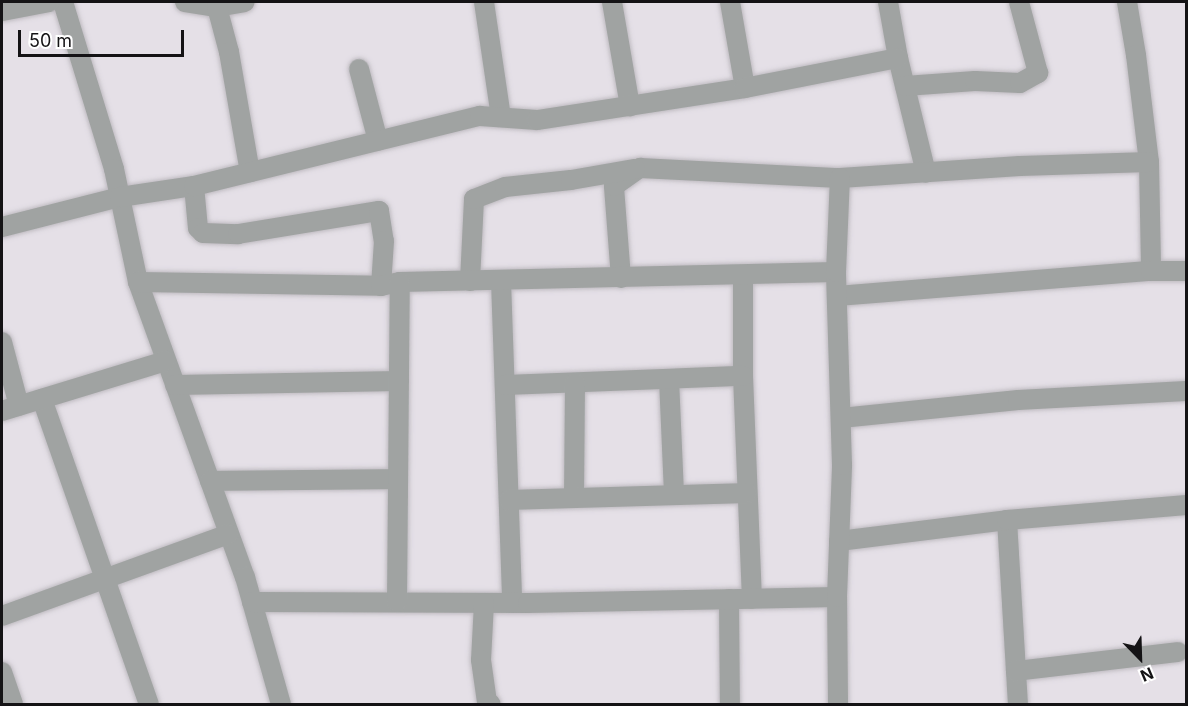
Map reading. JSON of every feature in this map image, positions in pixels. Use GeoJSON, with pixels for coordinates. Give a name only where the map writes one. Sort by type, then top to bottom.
{"type":"FeatureCollection","features":[{"type":"Feature","properties":{"kind":"street"},"geometry":{"type":"LineString","coordinates":[[2,11],[49,2]]}},
{"type":"Feature","properties":{"kind":"street"},"geometry":{"type":"LineString","coordinates":[[63,2],[120,197],[138,282],[230,534],[281,705]]}},
{"type":"Feature","properties":{"kind":"street"},"geometry":{"type":"LineString","coordinates":[[186,2],[217,7],[245,2]]}},
{"type":"Feature","properties":{"kind":"street"},"geometry":{"type":"LineString","coordinates":[[484,2],[501,117]]}},
{"type":"Feature","properties":{"kind":"street"},"geometry":{"type":"LineString","coordinates":[[612,2],[630,106]]}},
{"type":"Feature","properties":{"kind":"street"},"geometry":{"type":"LineString","coordinates":[[730,2],[745,88]]}},
{"type":"Feature","properties":{"kind":"street"},"geometry":{"type":"LineString","coordinates":[[888,2],[898,58],[926,173]]}},
{"type":"Feature","properties":{"kind":"street"},"geometry":{"type":"LineString","coordinates":[[905,86],[975,81],[1020,83],[1038,73],[1019,2]]}},
{"type":"Feature","properties":{"kind":"street"},"geometry":{"type":"LineString","coordinates":[[1127,2],[1137,55],[1149,162],[1151,271]]}},
{"type":"Feature","properties":{"kind":"street"},"geometry":{"type":"LineString","coordinates":[[217,7],[229,52],[250,172]]}},
{"type":"Feature","properties":{"kind":"street"},"geometry":{"type":"LineString","coordinates":[[2,227],[120,197],[194,186],[480,116],[537,120],[745,88],[898,58]]}},
{"type":"Feature","properties":{"kind":"street"},"geometry":{"type":"LineString","coordinates":[[359,69],[378,141]]}},
{"type":"Feature","properties":{"kind":"street"},"geometry":{"type":"LineString","coordinates":[[470,281],[474,199],[505,187],[571,180],[640,168],[840,178],[1149,162]]}},
{"type":"Feature","properties":{"kind":"street"},"geometry":{"type":"LineString","coordinates":[[621,278],[614,186],[640,168]]}},
{"type":"Feature","properties":{"kind":"street"},"geometry":{"type":"LineString","coordinates":[[838,705],[837,597],[841,418],[836,272],[840,178]]}},
{"type":"Feature","properties":{"kind":"street"},"geometry":{"type":"LineString","coordinates":[[194,186],[198,228],[203,233],[238,234],[379,211],[391,284],[399,381],[398,602]]}},
{"type":"Feature","properties":{"kind":"street"},"geometry":{"type":"LineString","coordinates":[[837,296],[1151,271],[1186,271]]}},
{"type":"Feature","properties":{"kind":"street"},"geometry":{"type":"LineString","coordinates":[[138,282],[391,284],[836,272]]}},
{"type":"Feature","properties":{"kind":"street"},"geometry":{"type":"LineString","coordinates":[[743,274],[743,376],[752,599]]}},
{"type":"Feature","properties":{"kind":"street"},"geometry":{"type":"LineString","coordinates":[[501,281],[512,603]]}},
{"type":"Feature","properties":{"kind":"street"},"geometry":{"type":"LineString","coordinates":[[2,342],[10,409],[166,361]]}},
{"type":"Feature","properties":{"kind":"street"},"geometry":{"type":"LineString","coordinates":[[505,385],[743,376]]}},
{"type":"Feature","properties":{"kind":"street"},"geometry":{"type":"LineString","coordinates":[[669,379],[674,495]]}},
{"type":"Feature","properties":{"kind":"street"},"geometry":{"type":"LineString","coordinates":[[174,385],[399,381]]}},
{"type":"Feature","properties":{"kind":"street"},"geometry":{"type":"LineString","coordinates":[[574,498],[575,383]]}},
{"type":"Feature","properties":{"kind":"street"},"geometry":{"type":"LineString","coordinates":[[841,418],[1018,400],[1186,391]]}},
{"type":"Feature","properties":{"kind":"street"},"geometry":{"type":"LineString","coordinates":[[42,399],[149,705]]}},
{"type":"Feature","properties":{"kind":"street"},"geometry":{"type":"LineString","coordinates":[[210,481],[398,479]]}},
{"type":"Feature","properties":{"kind":"street"},"geometry":{"type":"LineString","coordinates":[[508,500],[747,493]]}},
{"type":"Feature","properties":{"kind":"street"},"geometry":{"type":"LineString","coordinates":[[839,541],[1007,520],[1186,505]]}},
{"type":"Feature","properties":{"kind":"street"},"geometry":{"type":"LineString","coordinates":[[1007,520],[1018,705]]}},
{"type":"Feature","properties":{"kind":"street"},"geometry":{"type":"LineString","coordinates":[[2,616],[230,534]]}},
{"type":"Feature","properties":{"kind":"street"},"geometry":{"type":"LineString","coordinates":[[252,602],[512,603],[837,597]]}},
{"type":"Feature","properties":{"kind":"street"},"geometry":{"type":"LineString","coordinates":[[729,599],[730,705]]}},
{"type":"Feature","properties":{"kind":"street"},"geometry":{"type":"LineString","coordinates":[[484,603],[480,660],[487,702],[491,705]]}},
{"type":"Feature","properties":{"kind":"street"},"geometry":{"type":"LineString","coordinates":[[1016,671],[1178,652]]}},
{"type":"Feature","properties":{"kind":"street"},"geometry":{"type":"LineString","coordinates":[[2,672],[13,705]]}}]}
